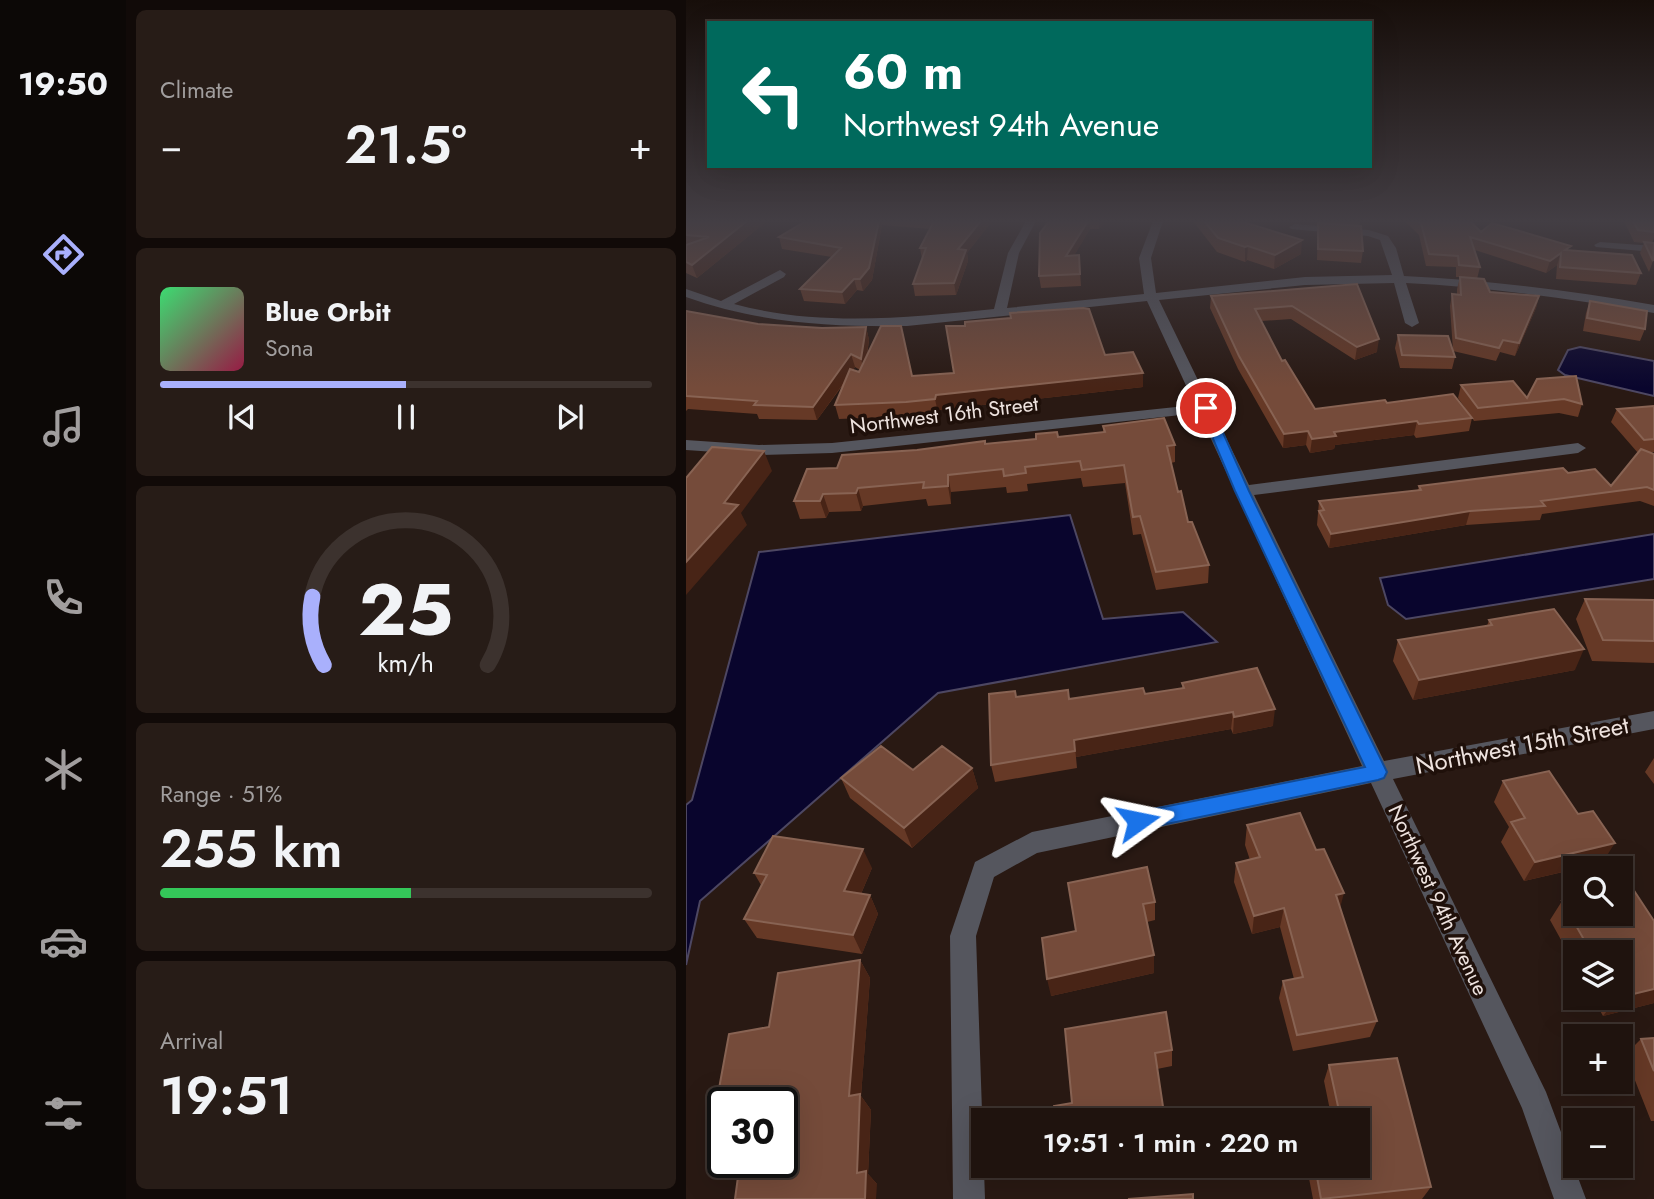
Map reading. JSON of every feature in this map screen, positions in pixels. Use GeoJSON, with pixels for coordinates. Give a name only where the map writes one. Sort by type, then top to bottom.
{"type":"FeatureCollection","features":[{"type":"Feature","properties":{"kind":"street"},"geometry":{"type":"LineString","coordinates":[[723,305],[775,277]]}},
{"type":"Feature","properties":{"kind":"street"},"geometry":{"type":"LineString","coordinates":[[1000,311],[1006,277]]}},
{"type":"Feature","properties":{"kind":"street","name":"Northwest 94th Avenue"},"geometry":{"type":"LineString","coordinates":[[1148,277],[1150,295],[1535,1103],[1570,1199]]}},
{"type":"Feature","properties":{"kind":"street"},"geometry":{"type":"LineString","coordinates":[[1398,279],[1412,323]]}},
{"type":"Feature","properties":{"kind":"street"},"geometry":{"type":"LineString","coordinates":[[686,293],[765,316],[845,323],[907,322],[1305,281],[1398,279],[1566,294],[1654,309]]}},
{"type":"Feature","properties":{"kind":"street","name":"Northwest 16th Street"},"geometry":{"type":"LineString","coordinates":[[688,448],[772,452],[872,446],[1092,418],[1206,408]]}},
{"type":"Feature","properties":{"kind":"street"},"geometry":{"type":"LineString","coordinates":[[1242,491],[1577,448]]}},
{"type":"Feature","properties":{"kind":"street","name":"Northwest 15th Street"},"geometry":{"type":"LineString","coordinates":[[984,870],[1032,843],[1378,772],[1654,720]]}},
{"type":"Feature","properties":{"kind":"street"},"geometry":{"type":"LineString","coordinates":[[969,1199],[963,936],[984,870]]}},
{"type":"Feature","properties":{"kind":"shaded area"},"geometry":{"type":"Polygon","coordinates":[[[1580,347],[1654,361],[1654,396],[1565,375],[1558,370],[1568,350],[1580,347]]]}},
{"type":"Feature","properties":{"kind":"shaded area"},"geometry":{"type":"Polygon","coordinates":[[[1070,515],[1103,619],[1183,612],[1217,642],[938,693],[700,901],[686,965],[686,805],[692,800],[759,552],[1070,515]]]}},
{"type":"Feature","properties":{"kind":"shaded area"},"geometry":{"type":"Polygon","coordinates":[[[1654,534],[1654,579],[1406,619],[1388,605],[1380,578],[1654,534]]]}},
{"type":"Feature","properties":{"kind":"building"},"geometry":{"type":"Polygon","coordinates":[[[812,277],[862,277],[854,279],[842,292],[800,289],[812,277]]]}},
{"type":"Feature","properties":{"kind":"building"},"geometry":{"type":"Polygon","coordinates":[[[916,277],[956,277],[954,283],[913,284],[916,277]]]}},
{"type":"Feature","properties":{"kind":"building"},"geometry":{"type":"Polygon","coordinates":[[[1460,277],[1484,279],[1490,292],[1539,296],[1519,343],[1503,340],[1499,348],[1456,338],[1452,294],[1461,295],[1460,277]]]}},
{"type":"Feature","properties":{"kind":"building"},"geometry":{"type":"Polygon","coordinates":[[[1357,284],[1379,339],[1357,347],[1292,306],[1255,309],[1282,361],[1285,360],[1315,409],[1453,394],[1472,418],[1419,424],[1417,421],[1334,432],[1336,436],[1312,439],[1308,431],[1284,434],[1239,356],[1211,296],[1357,284]]]}},
{"type":"Feature","properties":{"kind":"building"},"geometry":{"type":"Polygon","coordinates":[[[1590,301],[1647,311],[1645,329],[1587,318],[1590,301]]]}},
{"type":"Feature","properties":{"kind":"building"},"geometry":{"type":"Polygon","coordinates":[[[1089,309],[1105,355],[1133,352],[1143,373],[936,395],[935,399],[835,405],[850,369],[859,372],[881,326],[901,326],[912,376],[954,373],[946,326],[965,326],[965,322],[1011,318],[1010,313],[1089,309]]]}},
{"type":"Feature","properties":{"kind":"building"},"geometry":{"type":"Polygon","coordinates":[[[686,311],[758,324],[822,328],[866,327],[861,359],[851,354],[813,407],[754,405],[757,401],[686,396],[686,311]]]}},
{"type":"Feature","properties":{"kind":"building"},"geometry":{"type":"Polygon","coordinates":[[[1398,335],[1448,336],[1455,357],[1402,355],[1398,335]]]}},
{"type":"Feature","properties":{"kind":"building"},"geometry":{"type":"Polygon","coordinates":[[[1576,376],[1582,404],[1564,399],[1478,408],[1461,385],[1513,381],[1527,398],[1537,379],[1576,376]]]}},
{"type":"Feature","properties":{"kind":"building"},"geometry":{"type":"Polygon","coordinates":[[[1654,406],[1654,439],[1644,440],[1617,409],[1654,406]]]}},
{"type":"Feature","properties":{"kind":"building"},"geometry":{"type":"Polygon","coordinates":[[[1164,418],[1175,445],[1167,446],[1178,492],[1181,491],[1188,522],[1192,522],[1209,565],[1156,572],[1140,516],[1133,517],[1124,465],[1082,470],[1080,461],[1025,467],[1026,473],[1004,476],[1003,469],[948,475],[948,486],[923,488],[924,482],[858,488],[856,493],[823,494],[820,501],[794,501],[807,469],[837,468],[842,455],[917,450],[985,441],[985,444],[1036,439],[1036,434],[1057,432],[1058,437],[1105,432],[1103,426],[1164,418]]]}},
{"type":"Feature","properties":{"kind":"building"},"geometry":{"type":"Polygon","coordinates":[[[712,447],[764,451],[724,503],[738,505],[686,562],[686,478],[712,447]]]}},
{"type":"Feature","properties":{"kind":"building"},"geometry":{"type":"Polygon","coordinates":[[[1641,449],[1654,454],[1654,490],[1647,487],[1541,501],[1545,506],[1470,511],[1331,534],[1319,511],[1324,510],[1319,501],[1421,490],[1419,486],[1563,468],[1568,473],[1595,469],[1611,486],[1641,449]]]}},
{"type":"Feature","properties":{"kind":"building"},"geometry":{"type":"Polygon","coordinates":[[[1585,599],[1654,600],[1654,641],[1603,640],[1585,599]]]}},
{"type":"Feature","properties":{"kind":"building"},"geometry":{"type":"Polygon","coordinates":[[[1554,609],[1584,649],[1419,680],[1398,640],[1492,625],[1489,620],[1554,609]]]}},
{"type":"Feature","properties":{"kind":"building"},"geometry":{"type":"Polygon","coordinates":[[[1257,668],[1275,709],[1234,717],[1233,712],[1074,740],[1075,751],[991,765],[989,694],[1015,691],[1016,697],[1068,690],[1069,699],[1143,688],[1145,694],[1184,688],[1182,683],[1257,668]]]}},
{"type":"Feature","properties":{"kind":"building"},"geometry":{"type":"Polygon","coordinates":[[[881,746],[913,770],[942,746],[972,768],[904,828],[841,778],[881,746]]]}},
{"type":"Feature","properties":{"kind":"building"},"geometry":{"type":"Polygon","coordinates":[[[1549,771],[1578,814],[1593,811],[1615,843],[1535,862],[1511,822],[1525,818],[1503,781],[1549,771]]]}},
{"type":"Feature","properties":{"kind":"building"},"geometry":{"type":"Polygon","coordinates":[[[1300,813],[1316,850],[1324,849],[1344,893],[1336,895],[1377,1021],[1297,1035],[1283,981],[1303,977],[1284,908],[1254,916],[1236,863],[1260,857],[1247,825],[1300,813]]]}},
{"type":"Feature","properties":{"kind":"building"},"geometry":{"type":"Polygon","coordinates":[[[773,836],[863,849],[844,891],[870,895],[853,935],[744,919],[767,875],[754,873],[773,836]]]}},
{"type":"Feature","properties":{"kind":"building"},"geometry":{"type":"Polygon","coordinates":[[[1147,867],[1155,902],[1143,904],[1154,955],[1047,979],[1042,938],[1076,931],[1068,883],[1147,867]]]}},
{"type":"Feature","properties":{"kind":"building"},"geometry":{"type":"Polygon","coordinates":[[[1633,889],[1654,921],[1654,989],[1633,994],[1633,940],[1584,940],[1576,926],[1633,926],[1633,889]]]}},
{"type":"Feature","properties":{"kind":"building"},"geometry":{"type":"Polygon","coordinates":[[[860,960],[849,1096],[860,1094],[857,1173],[866,1171],[865,1199],[735,1199],[738,1178],[798,1178],[798,1087],[719,1087],[729,1034],[769,1027],[778,973],[860,960]]]}},
{"type":"Feature","properties":{"kind":"building"},"geometry":{"type":"Polygon","coordinates":[[[1166,1012],[1172,1050],[1155,1053],[1163,1108],[1054,1108],[1072,1103],[1065,1029],[1166,1012]]]}},
{"type":"Feature","properties":{"kind":"building"},"geometry":{"type":"Polygon","coordinates":[[[1654,1038],[1654,1071],[1641,1039],[1654,1038]]]}},
{"type":"Feature","properties":{"kind":"building"},"geometry":{"type":"Polygon","coordinates":[[[1397,1058],[1431,1187],[1321,1199],[1317,1178],[1370,1178],[1370,1108],[1338,1108],[1329,1065],[1397,1058]]]}},
{"type":"Feature","properties":{"kind":"building"},"geometry":{"type":"Polygon","coordinates":[[[1193,1194],[1193,1199],[1128,1199],[1193,1194]]]}},
{"type":"Feature","properties":{"kind":"route"},"geometry":{"type":"LineString","coordinates":[[1138,821],[1378,772],[1242,491],[1206,408]]}}]}
